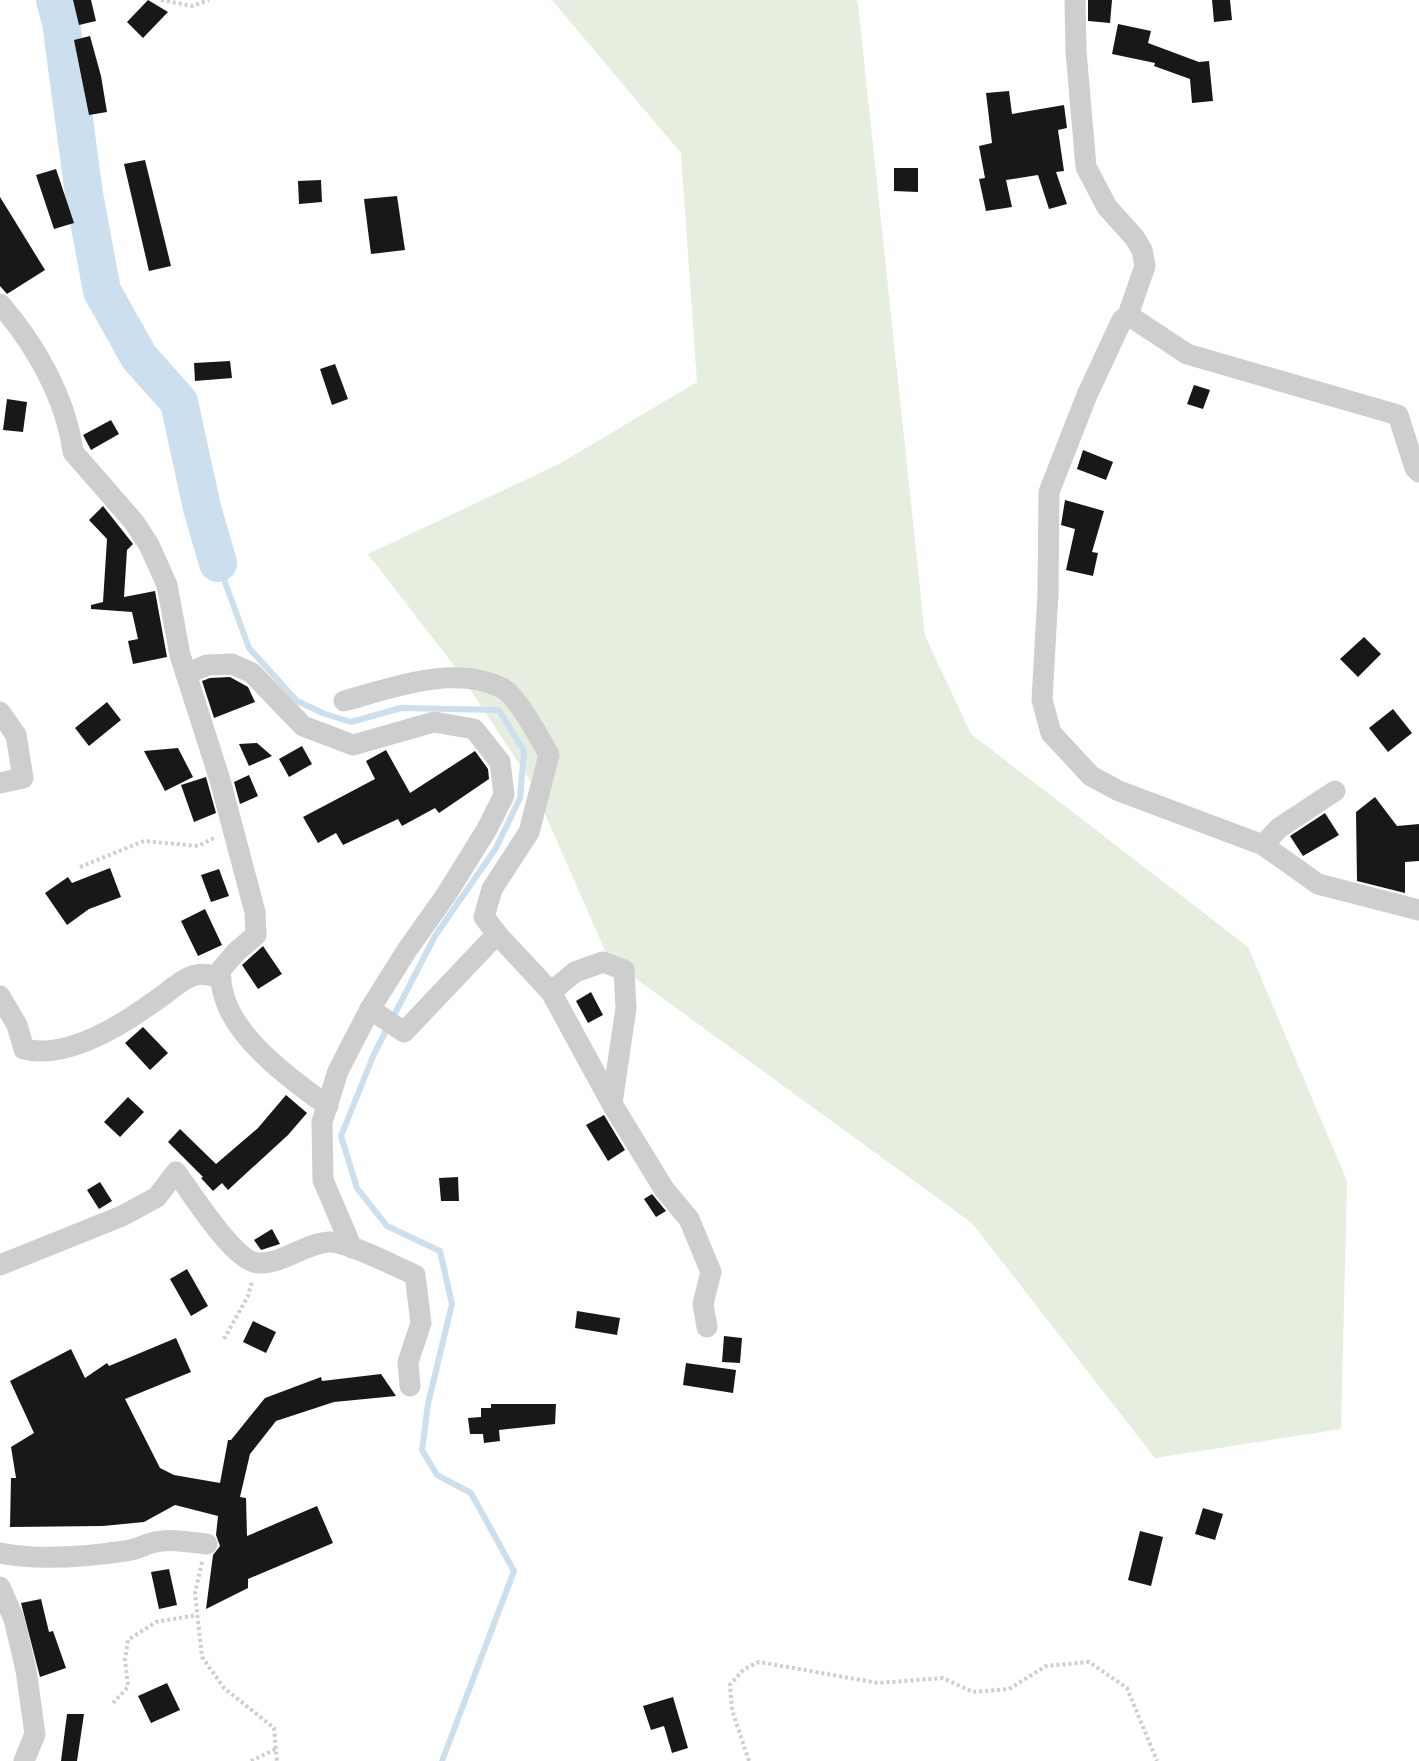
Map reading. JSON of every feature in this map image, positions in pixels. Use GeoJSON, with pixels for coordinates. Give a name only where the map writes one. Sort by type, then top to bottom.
{"type":"FeatureCollection","features":[{"type":"Feature","properties":{"kind":"street"},"geometry":{"type":"LineString","coordinates":[[1075,0],[1076,51],[1086,167],[1107,207],[1138,244],[1145,266],[1128,315],[1122,320],[1087,395],[1049,492],[1048,593],[1042,700],[1052,733],[1091,776],[1119,791],[1263,845],[1318,885],[1419,910]]}},
{"type":"Feature","properties":{"kind":"street"},"geometry":{"type":"LineString","coordinates":[[0,304],[21,328],[40,359],[71,437],[73,452],[134,522],[149,545],[167,585],[186,674],[220,780],[255,912],[256,935],[236,952],[219,972],[225,1001],[246,1034],[280,1072],[328,1106]]}},
{"type":"Feature","properties":{"kind":"street"},"geometry":{"type":"LineString","coordinates":[[1128,315],[1187,354],[1398,415],[1415,468],[1419,472]]}},
{"type":"Feature","properties":{"kind":"street"},"geometry":{"type":"LineString","coordinates":[[186,674],[207,665],[232,664],[252,673],[303,726],[353,745],[435,722],[474,729],[500,762],[504,795],[488,829],[370,1009],[338,1071],[322,1122],[323,1180],[352,1248]]}},
{"type":"Feature","properties":{"kind":"street"},"geometry":{"type":"LineString","coordinates":[[344,701],[433,680],[472,677],[503,688],[531,723],[549,755],[529,832],[492,889],[484,917],[551,992],[612,1104],[664,1189],[689,1219],[711,1272],[703,1305],[707,1327]]}},
{"type":"Feature","properties":{"kind":"street"},"geometry":{"type":"LineString","coordinates":[[0,712],[16,735],[23,778],[0,783]]}},
{"type":"Feature","properties":{"kind":"street"},"geometry":{"type":"LineString","coordinates":[[1263,845],[1279,828],[1335,791]]}},
{"type":"Feature","properties":{"kind":"street"},"geometry":{"type":"LineString","coordinates":[[370,1009],[404,1032],[497,934]]}},
{"type":"Feature","properties":{"kind":"street"},"geometry":{"type":"LineString","coordinates":[[551,992],[575,972],[603,962],[624,970],[626,1008],[612,1104]]}},
{"type":"Feature","properties":{"kind":"street"},"geometry":{"type":"LineString","coordinates":[[0,996],[17,1025],[24,1049],[37,1052],[76,1044],[115,1029],[189,978],[206,973],[221,978]]}},
{"type":"Feature","properties":{"kind":"street"},"geometry":{"type":"LineString","coordinates":[[0,1265],[122,1216],[157,1197],[176,1172],[240,1254],[257,1263],[286,1258],[329,1242],[352,1248],[415,1275],[421,1323],[408,1362],[410,1386]]}},
{"type":"Feature","properties":{"kind":"street"},"geometry":{"type":"LineString","coordinates":[[0,1553],[20,1557],[84,1555],[126,1551],[152,1543],[174,1541],[207,1544]]}},
{"type":"Feature","properties":{"kind":"street"},"geometry":{"type":"LineString","coordinates":[[0,1587],[14,1619],[26,1670],[35,1734],[24,1761]]}},
{"type":"Feature","properties":{"kind":"path"},"geometry":{"type":"LineString","coordinates":[[161,0],[193,6],[209,0]]}},
{"type":"Feature","properties":{"kind":"path"},"geometry":{"type":"LineString","coordinates":[[80,867],[144,841],[198,846],[232,830]]}},
{"type":"Feature","properties":{"kind":"path"},"geometry":{"type":"LineString","coordinates":[[224,1339],[248,1296],[257,1263]]}},
{"type":"Feature","properties":{"kind":"path"},"geometry":{"type":"LineString","coordinates":[[207,1544],[195,1593],[202,1657],[224,1688],[274,1728],[277,1761]]}},
{"type":"Feature","properties":{"kind":"path"},"geometry":{"type":"LineString","coordinates":[[113,1703],[128,1687],[124,1660],[128,1640],[156,1622],[197,1615]]}},
{"type":"Feature","properties":{"kind":"path"},"geometry":{"type":"LineString","coordinates":[[749,1761],[732,1710],[730,1685],[744,1668],[759,1662],[878,1683],[943,1678],[974,1692],[1009,1689],[1046,1666],[1089,1662],[1127,1688],[1156,1761]]}},
{"type":"Feature","properties":{"kind":"path"},"geometry":{"type":"LineString","coordinates":[[251,1761],[276,1749]]}},
{"type":"Feature","properties":{"kind":"green space"},"geometry":{"type":"Polygon","coordinates":[[[552,0],[856,0],[925,636],[971,734],[1248,947],[1347,1181],[1341,1429],[1155,1458],[972,1223],[624,970],[607,955],[531,782],[456,668],[368,554],[559,464],[697,382],[681,153],[552,0]]]}},
{"type":"Feature","properties":{"kind":"building"},"geometry":{"type":"Polygon","coordinates":[[[73,0],[91,0],[96,21],[79,25],[73,0]]]}},
{"type":"Feature","properties":{"kind":"building"},"geometry":{"type":"Polygon","coordinates":[[[148,0],[168,12],[143,38],[127,22],[148,0]]]}},
{"type":"Feature","properties":{"kind":"building"},"geometry":{"type":"Polygon","coordinates":[[[1088,0],[1112,0],[1110,23],[1088,21],[1088,0]]]}},
{"type":"Feature","properties":{"kind":"building"},"geometry":{"type":"Polygon","coordinates":[[[1212,0],[1230,0],[1232,20],[1214,22],[1212,0]]]}},
{"type":"Feature","properties":{"kind":"building"},"geometry":{"type":"Polygon","coordinates":[[[1118,24],[1151,31],[1148,43],[1199,62],[1209,61],[1213,101],[1192,103],[1190,79],[1154,66],[1155,63],[1112,54],[1118,24]]]}},
{"type":"Feature","properties":{"kind":"building"},"geometry":{"type":"Polygon","coordinates":[[[90,36],[101,76],[107,112],[89,115],[74,40],[90,36]]]}},
{"type":"Feature","properties":{"kind":"building"},"geometry":{"type":"Polygon","coordinates":[[[1009,91],[1012,114],[1064,105],[1067,128],[1058,130],[1064,171],[1056,172],[1067,204],[1049,209],[1038,175],[1006,180],[1012,207],[986,211],[979,179],[985,178],[979,146],[992,143],[986,93],[1009,91]]]}},
{"type":"Feature","properties":{"kind":"building"},"geometry":{"type":"Polygon","coordinates":[[[145,160],[171,266],[149,271],[124,164],[145,160]]]}},
{"type":"Feature","properties":{"kind":"building"},"geometry":{"type":"Polygon","coordinates":[[[894,168],[918,168],[918,192],[894,191],[894,168]]]}},
{"type":"Feature","properties":{"kind":"building"},"geometry":{"type":"Polygon","coordinates":[[[56,169],[74,223],[54,229],[36,175],[56,169]]]}},
{"type":"Feature","properties":{"kind":"building"},"geometry":{"type":"Polygon","coordinates":[[[321,180],[322,202],[299,204],[298,181],[321,180]]]}},
{"type":"Feature","properties":{"kind":"building"},"geometry":{"type":"Polygon","coordinates":[[[397,196],[405,250],[371,254],[364,199],[397,196]]]}},
{"type":"Feature","properties":{"kind":"building"},"geometry":{"type":"Polygon","coordinates":[[[0,197],[45,270],[7,294],[0,286],[0,197]]]}},
{"type":"Feature","properties":{"kind":"building"},"geometry":{"type":"Polygon","coordinates":[[[230,361],[232,378],[195,381],[194,363],[230,361]]]}},
{"type":"Feature","properties":{"kind":"building"},"geometry":{"type":"Polygon","coordinates":[[[335,364],[348,399],[332,405],[320,369],[335,364]]]}},
{"type":"Feature","properties":{"kind":"building"},"geometry":{"type":"Polygon","coordinates":[[[1194,385],[1210,390],[1203,409],[1187,404],[1194,385]]]}},
{"type":"Feature","properties":{"kind":"building"},"geometry":{"type":"Polygon","coordinates":[[[7,399],[27,402],[23,432],[3,430],[7,399]]]}},
{"type":"Feature","properties":{"kind":"building"},"geometry":{"type":"Polygon","coordinates":[[[111,420],[119,434],[91,450],[83,435],[111,420]]]}},
{"type":"Feature","properties":{"kind":"building"},"geometry":{"type":"Polygon","coordinates":[[[1083,450],[1113,462],[1106,480],[1077,469],[1083,450]]]}},
{"type":"Feature","properties":{"kind":"building"},"geometry":{"type":"Polygon","coordinates":[[[1065,500],[1104,511],[1092,552],[1098,553],[1093,576],[1066,570],[1075,529],[1061,525],[1065,500]]]}},
{"type":"Feature","properties":{"kind":"building"},"geometry":{"type":"Polygon","coordinates":[[[103,506],[133,544],[127,550],[124,597],[155,591],[167,657],[133,664],[128,641],[138,639],[132,612],[91,609],[91,605],[103,602],[107,539],[89,520],[103,506]]]}},
{"type":"Feature","properties":{"kind":"building"},"geometry":{"type":"Polygon","coordinates":[[[1364,637],[1381,654],[1358,677],[1340,659],[1364,637]]]}},
{"type":"Feature","properties":{"kind":"building"},"geometry":{"type":"Polygon","coordinates":[[[230,677],[248,687],[255,702],[214,718],[202,681],[210,678],[230,677]]]}},
{"type":"Feature","properties":{"kind":"building"},"geometry":{"type":"Polygon","coordinates":[[[107,702],[121,720],[89,746],[75,728],[107,702]]]}},
{"type":"Feature","properties":{"kind":"building"},"geometry":{"type":"Polygon","coordinates":[[[1393,709],[1412,733],[1388,752],[1369,728],[1393,709]]]}},
{"type":"Feature","properties":{"kind":"building"},"geometry":{"type":"Polygon","coordinates":[[[257,743],[272,756],[249,766],[239,744],[257,743]]]}},
{"type":"Feature","properties":{"kind":"building"},"geometry":{"type":"Polygon","coordinates":[[[302,746],[312,764],[289,777],[279,759],[302,746]]]}},
{"type":"Feature","properties":{"kind":"building"},"geometry":{"type":"Polygon","coordinates":[[[178,748],[193,777],[165,791],[144,751],[178,748]]]}},
{"type":"Feature","properties":{"kind":"building"},"geometry":{"type":"Polygon","coordinates":[[[386,750],[410,793],[475,751],[488,769],[489,779],[439,813],[435,808],[402,826],[398,819],[343,845],[336,833],[318,843],[303,817],[375,779],[366,761],[386,750]]]}},
{"type":"Feature","properties":{"kind":"building"},"geometry":{"type":"Polygon","coordinates":[[[249,775],[258,796],[240,804],[234,782],[249,775]]]}},
{"type":"Feature","properties":{"kind":"building"},"geometry":{"type":"Polygon","coordinates":[[[206,777],[216,813],[194,822],[181,785],[206,777]]]}},
{"type":"Feature","properties":{"kind":"building"},"geometry":{"type":"Polygon","coordinates":[[[1375,797],[1397,826],[1419,824],[1419,861],[1405,862],[1405,893],[1357,881],[1356,812],[1375,797]]]}},
{"type":"Feature","properties":{"kind":"building"},"geometry":{"type":"Polygon","coordinates":[[[1325,813],[1339,835],[1303,856],[1290,836],[1325,813]]]}},
{"type":"Feature","properties":{"kind":"building"},"geometry":{"type":"Polygon","coordinates":[[[110,868],[121,897],[89,909],[67,925],[45,893],[68,877],[72,883],[110,868]]]}},
{"type":"Feature","properties":{"kind":"building"},"geometry":{"type":"Polygon","coordinates":[[[219,869],[229,896],[211,902],[201,875],[219,869]]]}},
{"type":"Feature","properties":{"kind":"building"},"geometry":{"type":"Polygon","coordinates":[[[205,909],[222,945],[198,956],[181,921],[205,909]]]}},
{"type":"Feature","properties":{"kind":"building"},"geometry":{"type":"Polygon","coordinates":[[[263,946],[282,974],[258,989],[242,965],[263,946]]]}},
{"type":"Feature","properties":{"kind":"building"},"geometry":{"type":"Polygon","coordinates":[[[591,992],[603,1015],[588,1023],[576,1001],[591,992]]]}},
{"type":"Feature","properties":{"kind":"building"},"geometry":{"type":"Polygon","coordinates":[[[143,1027],[168,1053],[150,1070],[125,1043],[143,1027]]]}},
{"type":"Feature","properties":{"kind":"building"},"geometry":{"type":"Polygon","coordinates":[[[286,1095],[307,1113],[288,1135],[228,1190],[222,1183],[213,1191],[201,1178],[203,1177],[168,1142],[180,1129],[216,1164],[258,1128],[286,1095]]]}},
{"type":"Feature","properties":{"kind":"building"},"geometry":{"type":"Polygon","coordinates":[[[128,1097],[144,1112],[120,1137],[104,1122],[128,1097]]]}},
{"type":"Feature","properties":{"kind":"building"},"geometry":{"type":"Polygon","coordinates":[[[604,1115],[625,1150],[608,1161],[586,1125],[604,1115]]]}},
{"type":"Feature","properties":{"kind":"building"},"geometry":{"type":"Polygon","coordinates":[[[458,1177],[459,1201],[441,1201],[439,1178],[458,1177]]]}},
{"type":"Feature","properties":{"kind":"building"},"geometry":{"type":"Polygon","coordinates":[[[100,1182],[112,1201],[99,1209],[87,1190],[100,1182]]]}},
{"type":"Feature","properties":{"kind":"building"},"geometry":{"type":"Polygon","coordinates":[[[652,1194],[666,1211],[656,1217],[644,1199],[652,1194]]]}},
{"type":"Feature","properties":{"kind":"building"},"geometry":{"type":"Polygon","coordinates":[[[272,1229],[280,1244],[261,1250],[254,1240],[272,1229]]]}},
{"type":"Feature","properties":{"kind":"building"},"geometry":{"type":"Polygon","coordinates":[[[187,1269],[208,1306],[191,1316],[170,1279],[187,1269]]]}},
{"type":"Feature","properties":{"kind":"building"},"geometry":{"type":"Polygon","coordinates":[[[577,1311],[620,1318],[617,1335],[575,1328],[577,1311]]]}},
{"type":"Feature","properties":{"kind":"building"},"geometry":{"type":"Polygon","coordinates":[[[253,1321],[276,1332],[266,1353],[243,1342],[253,1321]]]}},
{"type":"Feature","properties":{"kind":"building"},"geometry":{"type":"Polygon","coordinates":[[[724,1336],[742,1338],[740,1363],[722,1362],[724,1336]]]}},
{"type":"Feature","properties":{"kind":"building"},"geometry":{"type":"Polygon","coordinates":[[[176,1338],[191,1372],[125,1399],[160,1468],[174,1475],[220,1483],[228,1440],[231,1440],[265,1398],[321,1377],[322,1381],[381,1374],[396,1396],[334,1402],[276,1421],[250,1454],[240,1497],[246,1498],[247,1536],[317,1506],[333,1543],[248,1579],[248,1588],[206,1609],[213,1555],[220,1546],[216,1535],[218,1516],[175,1505],[144,1522],[103,1526],[10,1527],[11,1478],[16,1478],[11,1447],[34,1433],[10,1381],[71,1349],[85,1378],[107,1363],[109,1366],[176,1338]]]}},
{"type":"Feature","properties":{"kind":"building"},"geometry":{"type":"Polygon","coordinates":[[[686,1363],[736,1370],[733,1393],[683,1385],[686,1363]]]}},
{"type":"Feature","properties":{"kind":"building"},"geometry":{"type":"Polygon","coordinates":[[[491,1404],[556,1404],[555,1424],[499,1430],[500,1441],[484,1443],[483,1434],[470,1434],[468,1418],[481,1417],[481,1408],[491,1408],[491,1404]]]}},
{"type":"Feature","properties":{"kind":"building"},"geometry":{"type":"Polygon","coordinates":[[[1203,1508],[1223,1514],[1215,1540],[1195,1534],[1203,1508]]]}},
{"type":"Feature","properties":{"kind":"building"},"geometry":{"type":"Polygon","coordinates":[[[1140,1531],[1163,1537],[1151,1586],[1128,1580],[1140,1531]]]}},
{"type":"Feature","properties":{"kind":"building"},"geometry":{"type":"Polygon","coordinates":[[[169,1569],[177,1605],[159,1609],[151,1572],[169,1569]]]}},
{"type":"Feature","properties":{"kind":"building"},"geometry":{"type":"Polygon","coordinates":[[[41,1599],[49,1632],[53,1631],[66,1668],[40,1677],[21,1603],[41,1599]]]}},
{"type":"Feature","properties":{"kind":"building"},"geometry":{"type":"Polygon","coordinates":[[[167,1683],[180,1710],[151,1723],[138,1696],[167,1683]]]}},
{"type":"Feature","properties":{"kind":"building"},"geometry":{"type":"Polygon","coordinates":[[[673,1697],[688,1748],[672,1753],[664,1726],[651,1730],[643,1706],[673,1697]]]}},
{"type":"Feature","properties":{"kind":"building"},"geometry":{"type":"Polygon","coordinates":[[[67,1714],[84,1714],[77,1761],[61,1761],[67,1714]]]}},
{"type":"Feature","properties":{"kind":"waterway"},"geometry":{"type":"LineString","coordinates":[[55,0],[61,22],[84,194],[102,291],[139,357],[179,402],[202,508],[218,563]]}},
{"type":"Feature","properties":{"kind":"waterway"},"geometry":{"type":"LineString","coordinates":[[218,563],[249,648],[297,701],[325,714],[351,722],[401,708],[499,710],[524,751],[520,798],[496,848],[435,936],[374,1054],[341,1136],[357,1188],[387,1226],[440,1251],[452,1304],[428,1404],[422,1450],[437,1475],[471,1493],[514,1571],[442,1761]]}}]}
